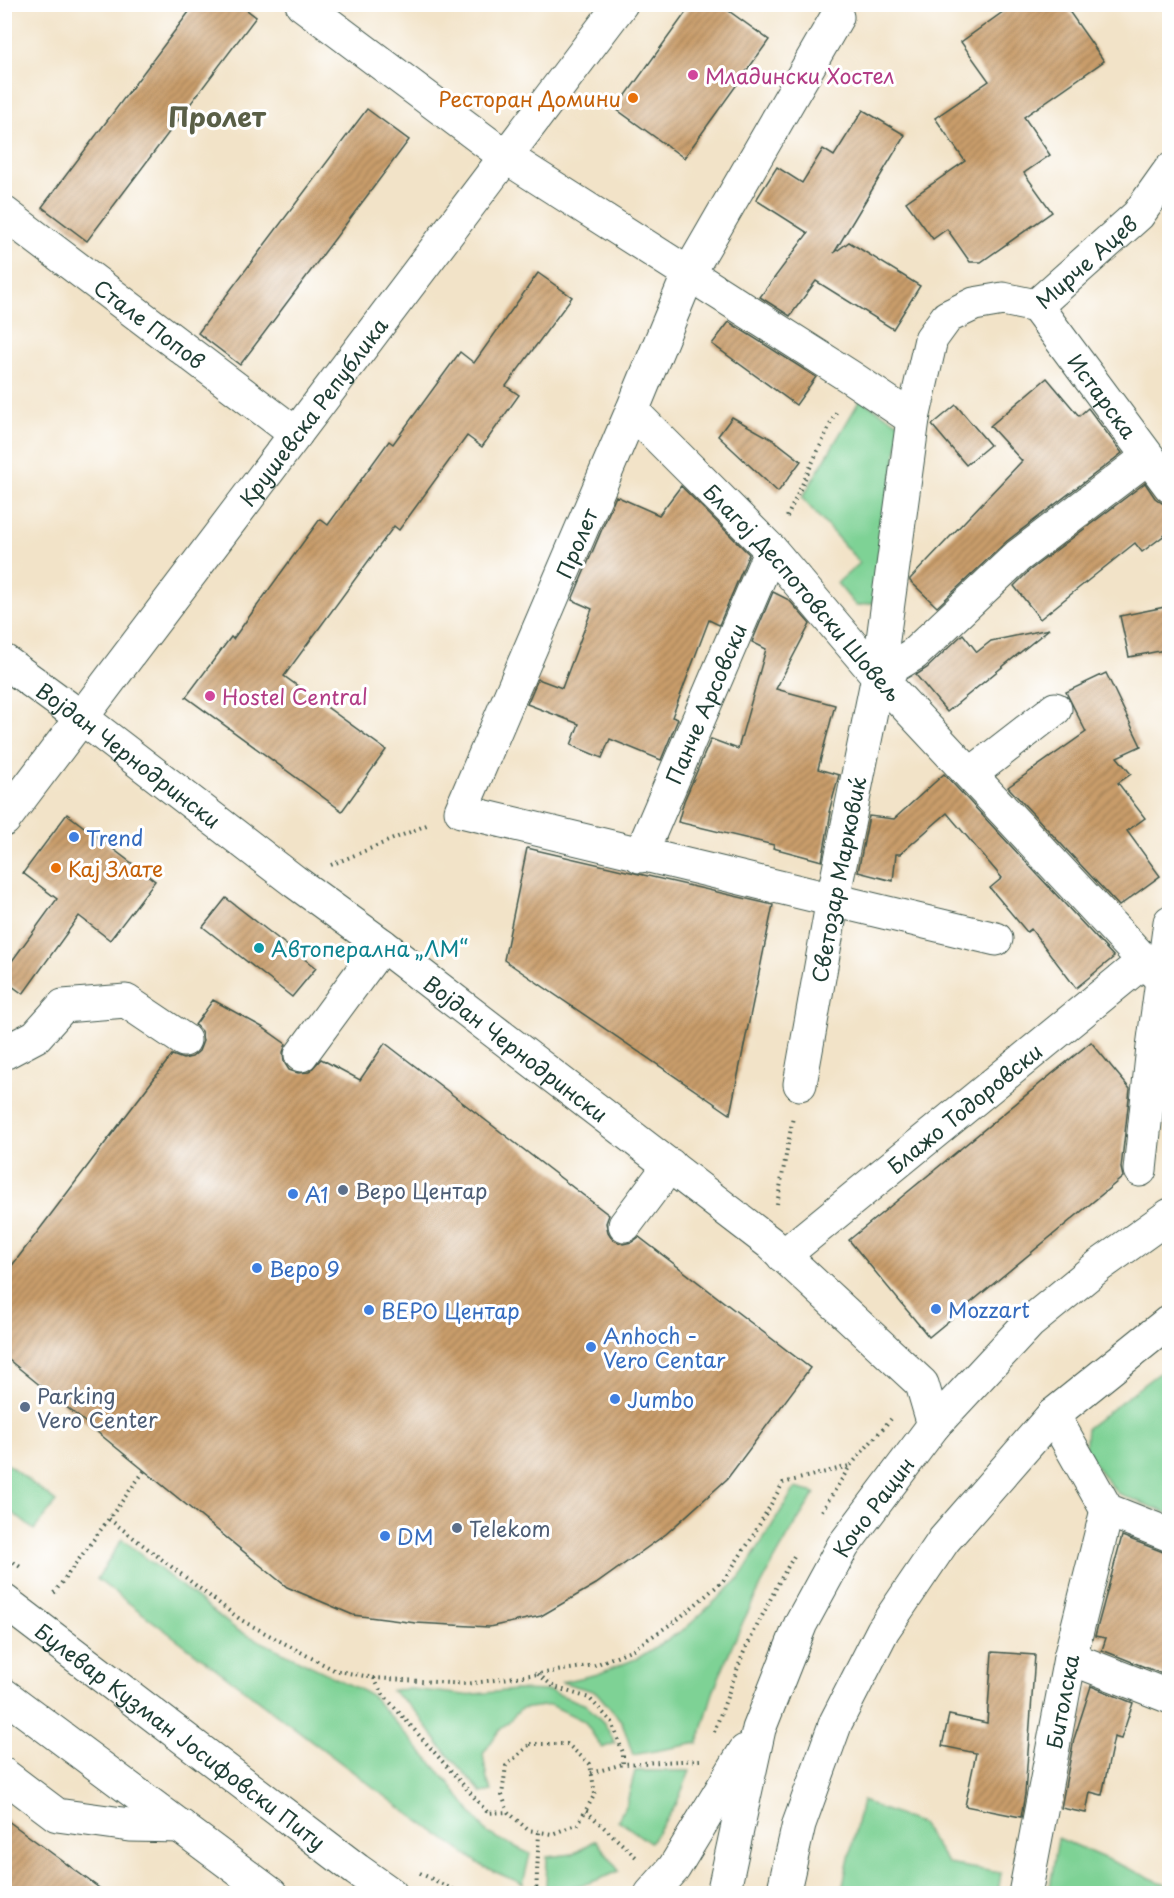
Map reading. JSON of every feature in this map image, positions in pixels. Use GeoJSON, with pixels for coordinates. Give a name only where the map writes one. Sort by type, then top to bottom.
{"type":"FeatureCollection","features":[{"type":"Feature","properties":{"kind":"street"},"geometry":{"type":"LineString","coordinates":[[302,4],[506,157],[913,419]]}},
{"type":"Feature","properties":{"kind":"street","name":"Крушевска Република"},"geometry":{"type":"LineString","coordinates":[[4,820],[621,4]]}},
{"type":"Feature","properties":{"kind":"street","name":"Пролет"},"geometry":{"type":"LineString","coordinates":[[460,811],[689,273],[837,17]]}},
{"type":"Feature","properties":{"kind":"street","name":"Мирче Ацев"},"geometry":{"type":"LineString","coordinates":[[913,419],[931,339],[947,317],[974,304],[1003,298],[1036,306],[1138,214],[1170,170]]}},
{"type":"Feature","properties":{"kind":"street","name":"Стале Попов"},"geometry":{"type":"LineString","coordinates":[[4,213],[296,434]]}},
{"type":"Feature","properties":{"kind":"street","name":"Истарска"},"geometry":{"type":"LineString","coordinates":[[1036,306],[1170,486]]}},
{"type":"Feature","properties":{"kind":"street","name":"Благој Деспотовски Шовељ"},"geometry":{"type":"LineString","coordinates":[[632,411],[771,550],[878,676],[1153,970]]}},
{"type":"Feature","properties":{"kind":"street","name":"Светозар Марковиќ"},"geometry":{"type":"LineString","coordinates":[[800,1084],[832,899],[878,676],[913,419]]}},
{"type":"Feature","properties":{"kind":"street"},"geometry":{"type":"LineString","coordinates":[[878,676],[914,654],[1018,555],[1148,457]]}},
{"type":"Feature","properties":{"kind":"street","name":"Панче Арсовски"},"geometry":{"type":"LineString","coordinates":[[640,856],[771,550]]}},
{"type":"Feature","properties":{"kind":"street","name":"Војдан Чернодрински"},"geometry":{"type":"LineString","coordinates":[[4,661],[382,945],[777,1249],[922,1384],[934,1425]]}},
{"type":"Feature","properties":{"kind":"street"},"geometry":{"type":"LineString","coordinates":[[971,774],[1055,709]]}},
{"type":"Feature","properties":{"kind":"street"},"geometry":{"type":"LineString","coordinates":[[460,811],[640,856],[996,939]]}},
{"type":"Feature","properties":{"kind":"street"},"geometry":{"type":"LineString","coordinates":[[1140,1170],[1153,1047],[1153,970],[1169,924]]}},
{"type":"Feature","properties":{"kind":"street"},"geometry":{"type":"LineString","coordinates":[[301,1055],[382,945]]}},
{"type":"Feature","properties":{"kind":"street","name":"Блажо Тодоровски"},"geometry":{"type":"LineString","coordinates":[[777,1249],[1153,970]]}},
{"type":"Feature","properties":{"kind":"street"},"geometry":{"type":"LineString","coordinates":[[4,1053],[36,1036],[63,1006],[126,1001],[184,1040]]}},
{"type":"Feature","properties":{"kind":"street"},"geometry":{"type":"LineString","coordinates":[[625,1225],[670,1165]]}},
{"type":"Feature","properties":{"kind":"street","name":"Кочо Рацин"},"geometry":{"type":"LineString","coordinates":[[723,1893],[765,1709],[801,1623],[843,1546],[934,1425],[1029,1323],[1100,1265],[1170,1215]]}},
{"type":"Feature","properties":{"kind":"street"},"geometry":{"type":"LineString","coordinates":[[783,1893],[800,1824],[836,1722],[883,1630],[944,1540],[1053,1415],[1170,1321]]}},
{"type":"Feature","properties":{"kind":"street"},"geometry":{"type":"LineString","coordinates":[[1053,1415],[1107,1510],[1170,1535]]}},
{"type":"Feature","properties":{"kind":"street","name":"Битолска"},"geometry":{"type":"LineString","coordinates":[[1025,1893],[1070,1658],[1107,1510]]}},
{"type":"Feature","properties":{"kind":"street","name":"Булевар Кузман Јосифовски Питу"},"geometry":{"type":"LineString","coordinates":[[4,1601],[357,1870],[391,1893]]}},
{"type":"Feature","properties":{"kind":"street"},"geometry":{"type":"LineString","coordinates":[[1070,1658],[1170,1697]]}},
{"type":"Feature","properties":{"kind":"street"},"geometry":{"type":"LineString","coordinates":[[4,1695],[271,1893]]}},
{"type":"Feature","properties":{"kind":"street"},"geometry":{"type":"LineString","coordinates":[[651,1893],[674,1868],[759,1729]]}},
{"type":"Feature","properties":{"kind":"street"},"geometry":{"type":"LineString","coordinates":[[4,1775],[57,1815],[130,1825],[181,1826]]}},
{"type":"Feature","properties":{"kind":"street","name":"Булевар Кузман Јосифовски Питу"},"geometry":{"type":"LineString","coordinates":[[357,1870],[410,1893]]}},
{"type":"Feature","properties":{"kind":"path"},"geometry":{"type":"LineString","coordinates":[[771,550],[852,378]]}},
{"type":"Feature","properties":{"kind":"path"},"geometry":{"type":"LineString","coordinates":[[294,881],[460,811]]}},
{"type":"Feature","properties":{"kind":"path"},"geometry":{"type":"LineString","coordinates":[[777,1249],[800,1084]]}},
{"type":"Feature","properties":{"kind":"path"},"geometry":{"type":"LineString","coordinates":[[109,1519],[241,1620],[334,1670],[374,1678],[466,1683],[595,1665],[633,1650],[677,1620],[723,1581],[750,1541],[783,1483],[850,1466]]}},
{"type":"Feature","properties":{"kind":"path"},"geometry":{"type":"LineString","coordinates":[[54,1593],[145,1470]]}},
{"type":"Feature","properties":{"kind":"path"},"geometry":{"type":"LineString","coordinates":[[538,1674],[554,1687],[589,1698],[612,1722],[623,1753],[623,1764]]}},
{"type":"Feature","properties":{"kind":"path"},"geometry":{"type":"LineString","coordinates":[[374,1678],[381,1692],[488,1813],[508,1812]]}},
{"type":"Feature","properties":{"kind":"path"},"geometry":{"type":"LineString","coordinates":[[530,1744],[567,1744],[590,1764],[591,1773],[595,1794],[578,1824],[552,1834],[539,1832],[528,1830],[508,1812],[502,1795],[506,1766],[530,1744]]}},
{"type":"Feature","properties":{"kind":"path"},"geometry":{"type":"LineString","coordinates":[[591,1773],[623,1764],[704,1760]]}},
{"type":"Feature","properties":{"kind":"path"},"geometry":{"type":"LineString","coordinates":[[586,1811],[609,1830],[623,1846]]}},
{"type":"Feature","properties":{"kind":"path"},"geometry":{"type":"LineString","coordinates":[[536,1893],[539,1832]]}},
{"type":"Feature","properties":{"kind":"green space"},"geometry":{"type":"Polygon","coordinates":[[[860,400],[901,424],[873,603],[856,606],[837,583],[860,563],[802,498],[860,400]]]}},
{"type":"Feature","properties":{"kind":"green space"},"geometry":{"type":"Polygon","coordinates":[[[1169,1365],[1169,1514],[1117,1493],[1085,1452],[1087,1428],[1169,1365]]]}},
{"type":"Feature","properties":{"kind":"green space"},"geometry":{"type":"Polygon","coordinates":[[[5,1462],[56,1502],[34,1530],[5,1507],[5,1462]]]}},
{"type":"Feature","properties":{"kind":"green space"},"geometry":{"type":"Polygon","coordinates":[[[795,1488],[815,1493],[772,1564],[747,1614],[714,1690],[698,1743],[633,1755],[622,1722],[596,1692],[561,1682],[598,1674],[638,1658],[686,1628],[739,1579],[795,1488]]]}},
{"type":"Feature","properties":{"kind":"green space"},"geometry":{"type":"Polygon","coordinates":[[[122,1539],[237,1630],[371,1695],[449,1783],[487,1833],[530,1854],[523,1884],[484,1867],[405,1811],[97,1579],[122,1539]]]}},
{"type":"Feature","properties":{"kind":"green space"},"geometry":{"type":"Polygon","coordinates":[[[411,1689],[465,1695],[515,1690],[550,1691],[586,1705],[604,1723],[615,1743],[602,1748],[584,1721],[551,1705],[521,1709],[498,1732],[483,1754],[487,1780],[492,1791],[482,1793],[441,1747],[417,1713],[391,1690],[411,1689]]]}},
{"type":"Feature","properties":{"kind":"green space"},"geometry":{"type":"Polygon","coordinates":[[[635,1771],[690,1771],[676,1805],[650,1843],[618,1820],[627,1802],[635,1771]]]}},
{"type":"Feature","properties":{"kind":"green space"},"geometry":{"type":"Polygon","coordinates":[[[862,1801],[921,1824],[948,1864],[1001,1873],[998,1893],[841,1893],[862,1801]]]}},
{"type":"Feature","properties":{"kind":"green space"},"geometry":{"type":"Polygon","coordinates":[[[1058,1838],[1169,1886],[1169,1893],[1049,1893],[1058,1838]]]}},
{"type":"Feature","properties":{"kind":"green space"},"geometry":{"type":"Polygon","coordinates":[[[596,1840],[619,1871],[584,1884],[546,1888],[547,1857],[573,1854],[596,1840]]]}},
{"type":"Feature","properties":{"kind":"building"},"geometry":{"type":"Polygon","coordinates":[[[195,4],[239,4],[256,17],[87,241],[42,207],[195,4]]]}},
{"type":"Feature","properties":{"kind":"building","name":"Младински Хостел"},"geometry":{"type":"Polygon","coordinates":[[[692,4],[719,4],[769,40],[684,158],[616,109],[692,4]]]}},
{"type":"Feature","properties":{"kind":"building"},"geometry":{"type":"Polygon","coordinates":[[[1014,4],[1064,4],[1104,61],[1024,117],[1050,155],[1024,173],[1052,212],[981,262],[970,262],[947,229],[933,239],[906,202],[965,161],[935,118],[989,81],[961,42],[1014,4]]]}},
{"type":"Feature","properties":{"kind":"building"},"geometry":{"type":"Polygon","coordinates":[[[367,109],[409,140],[240,365],[198,333],[367,109]]]}},
{"type":"Feature","properties":{"kind":"building"},"geometry":{"type":"Polygon","coordinates":[[[863,110],[905,135],[834,253],[849,242],[920,286],[893,329],[816,281],[790,316],[760,297],[808,233],[756,200],[777,167],[802,183],[823,149],[834,156],[863,110]]]}},
{"type":"Feature","properties":{"kind":"building"},"geometry":{"type":"Polygon","coordinates":[[[538,273],[572,297],[506,386],[519,395],[482,447],[467,436],[399,530],[394,526],[284,676],[386,750],[342,811],[186,697],[231,637],[233,639],[320,519],[328,525],[389,441],[393,444],[460,352],[474,363],[538,273]]]}},
{"type":"Feature","properties":{"kind":"building"},"geometry":{"type":"Polygon","coordinates":[[[729,322],[816,377],[796,405],[712,344],[729,322]]]}},
{"type":"Feature","properties":{"kind":"building"},"geometry":{"type":"Polygon","coordinates":[[[1047,378],[1079,416],[1088,408],[1122,453],[1007,541],[937,607],[910,579],[1022,461],[990,426],[1047,378]]]}},
{"type":"Feature","properties":{"kind":"building"},"geometry":{"type":"Polygon","coordinates":[[[956,405],[990,445],[966,465],[932,425],[956,405]]]}},
{"type":"Feature","properties":{"kind":"building"},"geometry":{"type":"Polygon","coordinates":[[[732,417],[775,441],[801,461],[778,492],[718,436],[732,417]]]}},
{"type":"Feature","properties":{"kind":"building"},"geometry":{"type":"Polygon","coordinates":[[[1145,483],[1155,498],[1162,503],[1170,504],[1170,531],[1142,552],[1135,543],[1040,619],[1014,586],[1030,570],[1145,483]]]}},
{"type":"Feature","properties":{"kind":"building"},"geometry":{"type":"Polygon","coordinates":[[[681,486],[749,554],[719,625],[709,620],[672,717],[678,719],[661,760],[610,739],[602,758],[571,745],[579,724],[527,704],[538,679],[562,688],[592,609],[572,600],[616,496],[659,515],[681,486]]]}},
{"type":"Feature","properties":{"kind":"building"},"geometry":{"type":"Polygon","coordinates":[[[773,592],[789,600],[810,624],[776,689],[835,705],[818,769],[839,775],[829,812],[831,812],[822,861],[773,848],[774,845],[678,822],[684,801],[711,739],[738,749],[766,649],[752,642],[773,592]]]}},
{"type":"Feature","properties":{"kind":"building"},"geometry":{"type":"Polygon","coordinates":[[[1165,607],[1170,629],[1170,649],[1129,657],[1120,616],[1165,607]]]}},
{"type":"Feature","properties":{"kind":"building"},"geometry":{"type":"Polygon","coordinates":[[[1049,629],[947,712],[916,675],[927,668],[963,634],[977,652],[991,641],[1049,629]]]}},
{"type":"Feature","properties":{"kind":"building"},"geometry":{"type":"Polygon","coordinates":[[[1106,673],[1141,746],[1117,757],[1131,774],[1118,783],[1145,818],[1127,831],[1160,876],[1119,906],[1008,787],[1086,732],[1066,692],[1106,673]]]}},
{"type":"Feature","properties":{"kind":"building"},"geometry":{"type":"Polygon","coordinates":[[[944,774],[1114,957],[1076,988],[1031,929],[1027,932],[990,888],[1002,878],[947,813],[900,854],[896,854],[893,881],[858,872],[869,816],[894,819],[944,774]]]}},
{"type":"Feature","properties":{"kind":"building"},"geometry":{"type":"Polygon","coordinates":[[[67,814],[155,881],[110,940],[79,916],[23,994],[4,980],[4,972],[57,899],[23,873],[67,814]]]}},
{"type":"Feature","properties":{"kind":"building"},"geometry":{"type":"Polygon","coordinates":[[[527,848],[773,905],[730,1114],[504,960],[527,848]]]}},
{"type":"Feature","properties":{"kind":"building","name":"Автоперална „ЛМ“"},"geometry":{"type":"Polygon","coordinates":[[[226,898],[316,968],[292,997],[203,927],[226,898]]]}},
{"type":"Feature","properties":{"kind":"building","name":"ВЕРО Центар"},"geometry":{"type":"Polygon","coordinates":[[[213,1000],[262,1027],[286,1044],[283,1052],[284,1062],[289,1070],[298,1073],[309,1072],[321,1059],[360,1080],[385,1043],[609,1215],[606,1223],[613,1240],[623,1244],[639,1237],[810,1368],[727,1479],[666,1534],[596,1584],[541,1616],[489,1627],[416,1623],[353,1615],[287,1587],[4,1356],[4,1276],[172,1055],[183,1059],[192,1057],[199,1051],[203,1041],[201,1031],[195,1025],[213,1000]]]}},
{"type":"Feature","properties":{"kind":"building"},"geometry":{"type":"Polygon","coordinates":[[[1091,1042],[1130,1089],[1121,1168],[1123,1177],[929,1337],[849,1240],[1091,1042]]]}},
{"type":"Feature","properties":{"kind":"building"},"geometry":{"type":"Polygon","coordinates":[[[1122,1536],[1170,1553],[1170,1675],[1102,1650],[1106,1638],[1095,1636],[1122,1536]]]}},
{"type":"Feature","properties":{"kind":"building"},"geometry":{"type":"Polygon","coordinates":[[[992,1652],[1035,1655],[1025,1794],[1021,1817],[965,1806],[976,1753],[942,1746],[949,1715],[987,1723],[992,1652]]]}},
{"type":"Feature","properties":{"kind":"building"},"geometry":{"type":"Polygon","coordinates":[[[1091,1686],[1133,1703],[1121,1739],[1114,1737],[1102,1795],[1090,1792],[1086,1813],[1061,1808],[1074,1739],[1091,1686]]]}},
{"type":"Feature","properties":{"kind":"building"},"geometry":{"type":"Polygon","coordinates":[[[4,1818],[106,1893],[4,1893],[4,1818]]]}},
{"type":"Feature","properties":{"kind":"place","name":"Младински Хостел"},"geometry":{"type":"Point","coordinates":[693,75]}},
{"type":"Feature","properties":{"kind":"place","name":"Ресторан Домини"},"geometry":{"type":"Point","coordinates":[633,98]}},
{"type":"Feature","properties":{"kind":"place","name":"Hostel Central"},"geometry":{"type":"Point","coordinates":[210,696]}},
{"type":"Feature","properties":{"kind":"place","name":"Trend"},"geometry":{"type":"Point","coordinates":[74,837]}},
{"type":"Feature","properties":{"kind":"place","name":"Кај Злате"},"geometry":{"type":"Point","coordinates":[56,868]}},
{"type":"Feature","properties":{"kind":"place","name":"Автоперална „ЛМ“"},"geometry":{"type":"Point","coordinates":[259,948]}},
{"type":"Feature","properties":{"kind":"place","name":"Веро Центар"},"geometry":{"type":"Point","coordinates":[343,1190]}},
{"type":"Feature","properties":{"kind":"place","name":"A1"},"geometry":{"type":"Point","coordinates":[293,1194]}},
{"type":"Feature","properties":{"kind":"place","name":"Веро 9"},"geometry":{"type":"Point","coordinates":[257,1268]}},
{"type":"Feature","properties":{"kind":"place","name":"Mozzart"},"geometry":{"type":"Point","coordinates":[936,1309]}},
{"type":"Feature","properties":{"kind":"place","name":"ВЕРО Центар"},"geometry":{"type":"Point","coordinates":[369,1310]}},
{"type":"Feature","properties":{"kind":"place","name":"Anhoch - Vero Centar"},"geometry":{"type":"Point","coordinates":[591,1347]}},
{"type":"Feature","properties":{"kind":"place","name":"Jumbo"},"geometry":{"type":"Point","coordinates":[615,1399]}},
{"type":"Feature","properties":{"kind":"place","name":"Parking Vero Center"},"geometry":{"type":"Point","coordinates":[25,1407]}},
{"type":"Feature","properties":{"kind":"place","name":"Telekom"},"geometry":{"type":"Point","coordinates":[457,1528]}},
{"type":"Feature","properties":{"kind":"place","name":"DM"},"geometry":{"type":"Point","coordinates":[385,1536]}},
{"type":"Feature","properties":{"kind":"district","name":"Пролет"},"geometry":{"type":"Point","coordinates":[217,115]}}]}
